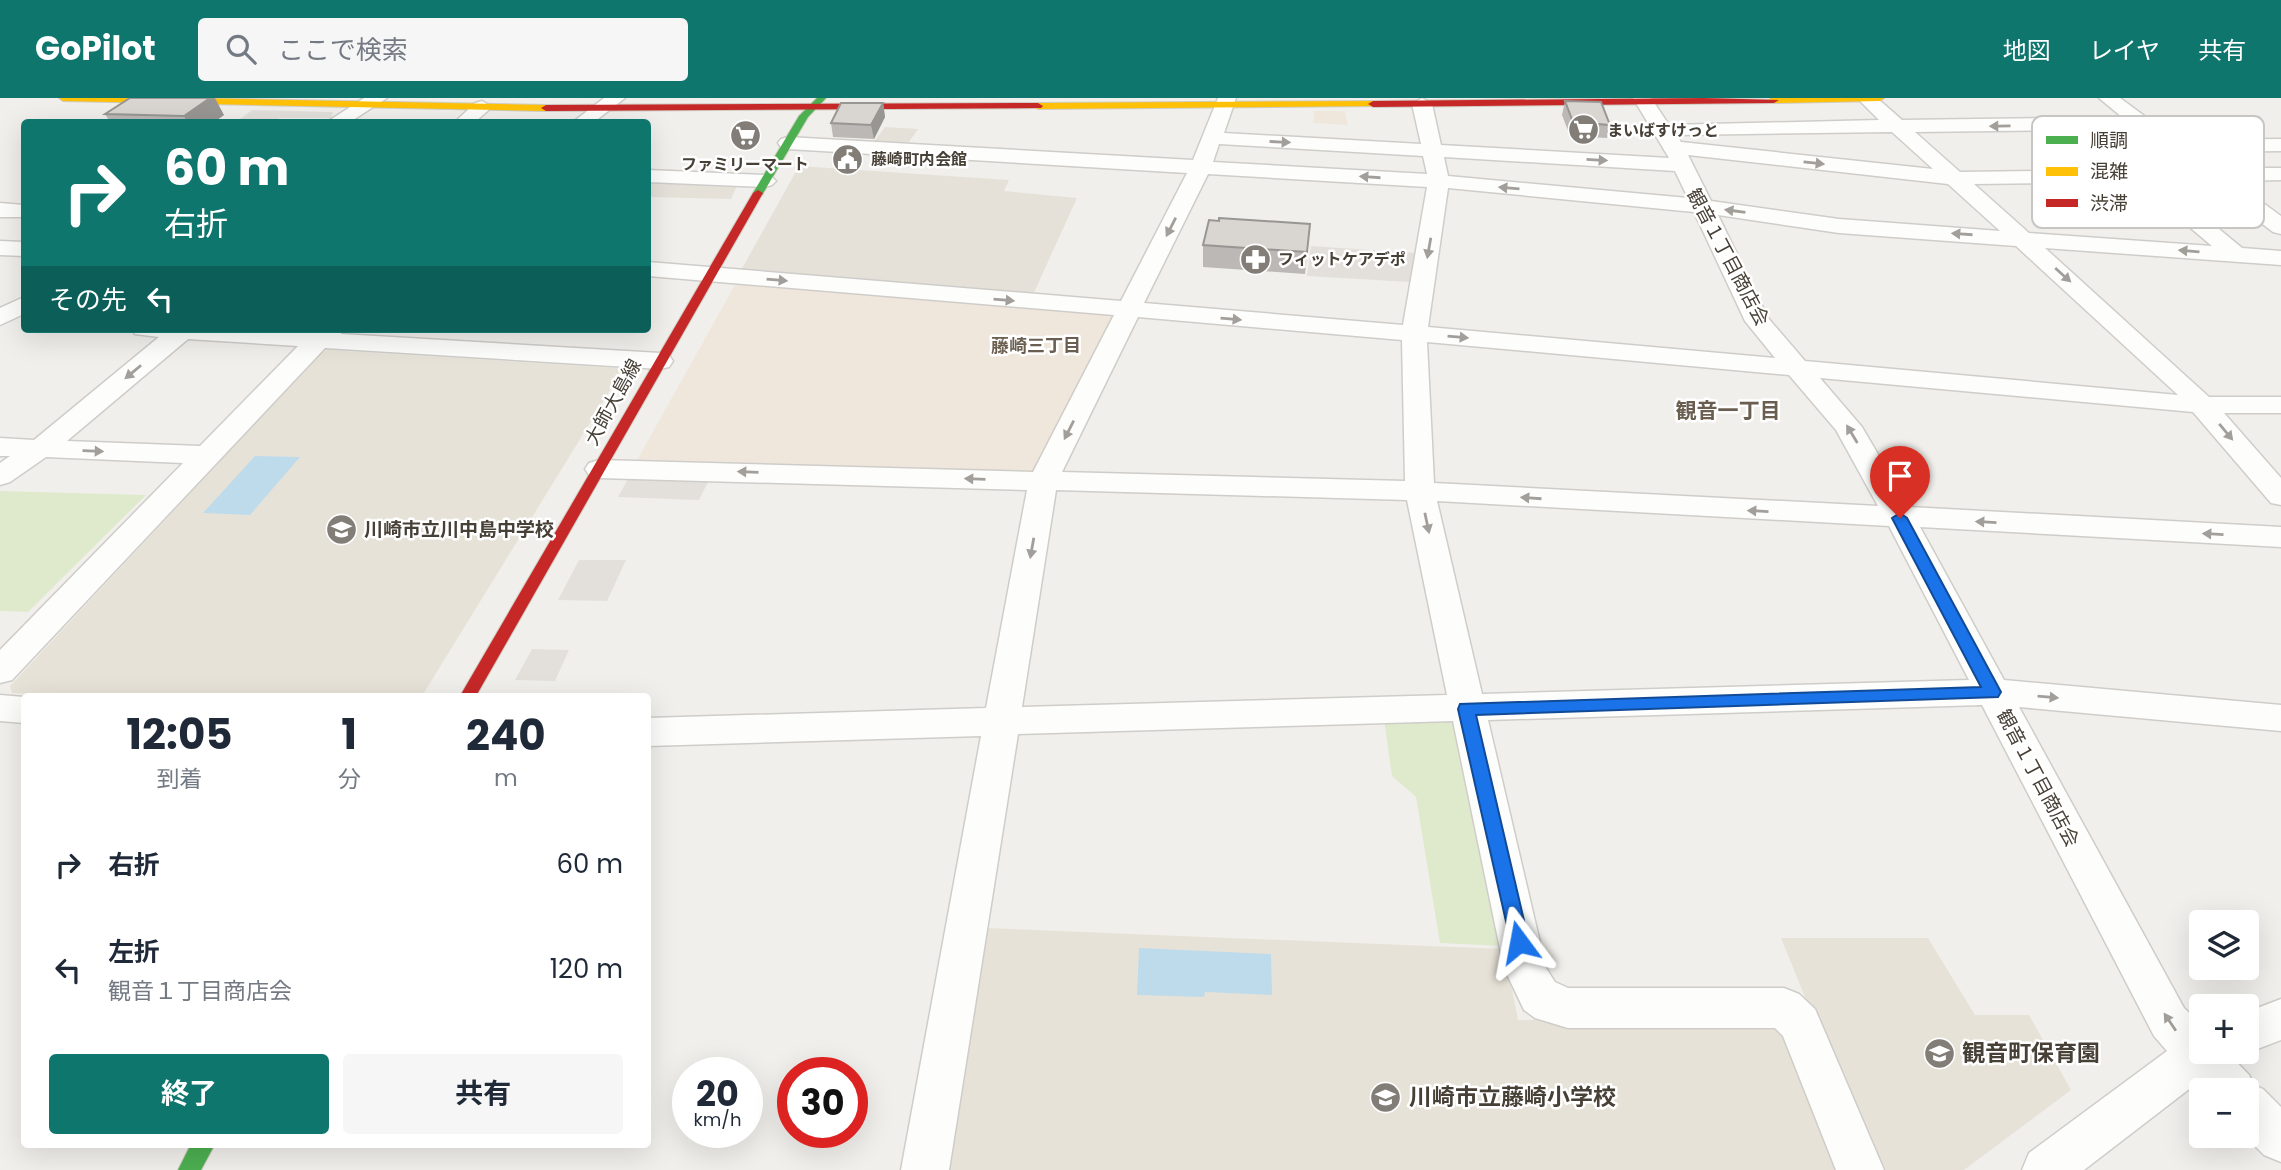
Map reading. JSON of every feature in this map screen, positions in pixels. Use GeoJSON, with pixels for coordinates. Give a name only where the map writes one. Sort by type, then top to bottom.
{"type":"FeatureCollection","features":[{"type":"Feature","properties":{"kind":"main road"},"geometry":{"type":"LineString","coordinates":[[63,98],[474,102],[1227,101],[1422,104],[1880,98]]}},
{"type":"Feature","properties":{"kind":"main road"},"geometry":{"type":"LineString","coordinates":[[818,101],[962,98]]}},
{"type":"Feature","properties":{"kind":"main road","name":"大師大島線"},"geometry":{"type":"LineString","coordinates":[[470,693],[709,274],[788,143],[818,101]]}},
{"type":"Feature","properties":{"kind":"main road"},"geometry":{"type":"LineString","coordinates":[[189,1170],[202,1148]]}},
{"type":"Feature","properties":{"kind":"street"},"geometry":{"type":"LineString","coordinates":[[1866,98],[2204,405],[2281,496]]}},
{"type":"Feature","properties":{"kind":"street"},"geometry":{"type":"LineString","coordinates":[[2108,98],[2132,116]]}},
{"type":"Feature","properties":{"kind":"street","name":"観音１丁目商店会"},"geometry":{"type":"LineString","coordinates":[[1644,100],[1672,147],[1757,321],[1801,369],[1848,427],[1900,518],[2169,1022],[2189,1043]]}},
{"type":"Feature","properties":{"kind":"street"},"geometry":{"type":"LineString","coordinates":[[342,119],[373,101]]}},
{"type":"Feature","properties":{"kind":"street"},"geometry":{"type":"LineString","coordinates":[[925,1170],[1043,481],[1201,166],[1227,101]]}},
{"type":"Feature","properties":{"kind":"street"},"geometry":{"type":"LineString","coordinates":[[466,119],[474,102]]}},
{"type":"Feature","properties":{"kind":"street"},"geometry":{"type":"LineString","coordinates":[[586,119],[609,102]]}},
{"type":"Feature","properties":{"kind":"street"},"geometry":{"type":"LineString","coordinates":[[1422,104],[1438,181],[1414,333],[1420,491],[1525,968],[1540,998],[1550,1006],[1784,1008],[1800,1023],[1860,1170]]}},
{"type":"Feature","properties":{"kind":"street"},"geometry":{"type":"LineString","coordinates":[[1212,138],[1432,150],[1672,147],[1898,127],[2032,125]]}},
{"type":"Feature","properties":{"kind":"street"},"geometry":{"type":"LineString","coordinates":[[788,143],[1438,181],[1700,206],[1839,226],[2281,258]]}},
{"type":"Feature","properties":{"kind":"street"},"geometry":{"type":"LineString","coordinates":[[1672,147],[1955,178],[2032,177]]}},
{"type":"Feature","properties":{"kind":"street"},"geometry":{"type":"LineString","coordinates":[[651,176],[765,181]]}},
{"type":"Feature","properties":{"kind":"street"},"geometry":{"type":"LineString","coordinates":[[0,210],[21,211]]}},
{"type":"Feature","properties":{"kind":"street"},"geometry":{"type":"LineString","coordinates":[[2204,228],[2236,255]]}},
{"type":"Feature","properties":{"kind":"street"},"geometry":{"type":"LineString","coordinates":[[0,248],[21,249]]}},
{"type":"Feature","properties":{"kind":"street"},"geometry":{"type":"LineString","coordinates":[[651,269],[1414,333],[2204,405],[2281,405]]}},
{"type":"Feature","properties":{"kind":"street"},"geometry":{"type":"LineString","coordinates":[[0,320],[21,306]]}},
{"type":"Feature","properties":{"kind":"street"},"geometry":{"type":"LineString","coordinates":[[0,320],[21,322]]}},
{"type":"Feature","properties":{"kind":"street"},"geometry":{"type":"LineString","coordinates":[[0,476],[41,448],[180,333]]}},
{"type":"Feature","properties":{"kind":"street"},"geometry":{"type":"LineString","coordinates":[[270,333],[660,361]]}},
{"type":"Feature","properties":{"kind":"street"},"geometry":{"type":"LineString","coordinates":[[0,671],[206,455],[327,335]]}},
{"type":"Feature","properties":{"kind":"street"},"geometry":{"type":"LineString","coordinates":[[0,447],[206,455]]}},
{"type":"Feature","properties":{"kind":"street"},"geometry":{"type":"LineString","coordinates":[[599,469],[1420,491],[2281,537]]}},
{"type":"Feature","properties":{"kind":"street"},"geometry":{"type":"LineString","coordinates":[[651,732],[1992,692],[2281,718]]}},
{"type":"Feature","properties":{"kind":"street"},"geometry":{"type":"LineString","coordinates":[[0,708],[21,710]]}},
{"type":"Feature","properties":{"kind":"street"},"geometry":{"type":"LineString","coordinates":[[2259,1028],[2281,1019]]}},
{"type":"Feature","properties":{"kind":"street"},"geometry":{"type":"LineString","coordinates":[[2046,1170],[2189,1061]]}},
{"type":"Feature","properties":{"kind":"street","name":"観音１丁目商店会"},"geometry":{"type":"LineString","coordinates":[[2209,1064],[2222,1078]]}},
{"type":"Feature","properties":{"kind":"street"},"geometry":{"type":"LineString","coordinates":[[2259,1117],[2281,1139]]}},
{"type":"Feature","properties":{"kind":"shaded area"},"geometry":{"type":"Polygon","coordinates":[[[252,110],[333,112],[331,118],[240,119],[252,110]]]}},
{"type":"Feature","properties":{"kind":"shaded area"},"geometry":{"type":"Polygon","coordinates":[[[1314,111],[1345,111],[1348,125],[1313,123],[1314,111]]]}},
{"type":"Feature","properties":{"kind":"shaded area"},"geometry":{"type":"Polygon","coordinates":[[[885,127],[918,129],[907,145],[873,143],[885,127]]]}},
{"type":"Feature","properties":{"kind":"shaded area"},"geometry":{"type":"Polygon","coordinates":[[[799,166],[1009,180],[1004,191],[1077,198],[1032,297],[740,272],[799,166]]]}},
{"type":"Feature","properties":{"kind":"shaded area"},"geometry":{"type":"Polygon","coordinates":[[[651,180],[738,184],[731,199],[651,197],[651,180]]]}},
{"type":"Feature","properties":{"kind":"shaded area"},"geometry":{"type":"Polygon","coordinates":[[[1311,246],[1416,253],[1410,282],[1307,276],[1311,246]]]}},
{"type":"Feature","properties":{"kind":"shaded area"},"geometry":{"type":"Polygon","coordinates":[[[737,281],[1119,315],[1036,474],[636,462],[737,281]]]}},
{"type":"Feature","properties":{"kind":"shaded area","name":"川崎市立川中島中学校"},"geometry":{"type":"Polygon","coordinates":[[[328,350],[617,368],[622,371],[424,693],[12,693],[10,686],[322,352],[328,350]]]}},
{"type":"Feature","properties":{"kind":"shaded area"},"geometry":{"type":"Polygon","coordinates":[[[630,475],[710,478],[699,500],[618,497],[630,475]]]}},
{"type":"Feature","properties":{"kind":"shaded area"},"geometry":{"type":"Polygon","coordinates":[[[579,560],[626,560],[607,601],[558,600],[579,560]]]}},
{"type":"Feature","properties":{"kind":"shaded area"},"geometry":{"type":"Polygon","coordinates":[[[532,649],[569,650],[555,681],[515,680],[532,649]]]}},
{"type":"Feature","properties":{"kind":"shaded area","name":"川崎市立藤崎小学校"},"geometry":{"type":"Polygon","coordinates":[[[984,928],[1504,949],[1518,1020],[1774,1019],[1785,1024],[1845,1170],[946,1170],[984,928]]]}},
{"type":"Feature","properties":{"kind":"shaded area","name":"観音町保育園"},"geometry":{"type":"Polygon","coordinates":[[[1781,938],[1928,938],[1975,1015],[2029,1015],[2071,1090],[1964,1170],[1875,1170],[1781,938]]]}},
{"type":"Feature","properties":{"kind":"green space"},"geometry":{"type":"Polygon","coordinates":[[[0,491],[146,495],[28,612],[0,611],[0,491]]]}},
{"type":"Feature","properties":{"kind":"green space"},"geometry":{"type":"Polygon","coordinates":[[[1384,720],[1445,720],[1456,725],[1503,946],[1440,943],[1416,797],[1392,776],[1384,720]]]}},
{"type":"Feature","properties":{"kind":"water"},"geometry":{"type":"Polygon","coordinates":[[[255,456],[300,457],[250,515],[203,513],[255,456]]]}},
{"type":"Feature","properties":{"kind":"water"},"geometry":{"type":"Polygon","coordinates":[[[1139,948],[1271,954],[1272,995],[1205,992],[1204,997],[1137,995],[1139,948]]]}},
{"type":"Feature","properties":{"kind":"building"},"geometry":{"type":"Polygon","coordinates":[[[130,98],[210,98],[184,116],[105,114],[130,98]]]}},
{"type":"Feature","properties":{"kind":"building"},"geometry":{"type":"Polygon","coordinates":[[[1565,101],[1601,102],[1610,125],[1573,122],[1565,101]]]}},
{"type":"Feature","properties":{"kind":"building"},"geometry":{"type":"Polygon","coordinates":[[[841,103],[883,103],[871,125],[831,123],[841,103]]]}},
{"type":"Feature","properties":{"kind":"building"},"geometry":{"type":"Polygon","coordinates":[[[1219,218],[1310,224],[1307,252],[1203,245],[1209,220],[1219,221],[1219,218]]]}},
{"type":"Feature","properties":{"kind":"traffic: fast"},"geometry":{"type":"LineString","coordinates":[[758,193],[804,116],[822,98]]}},
{"type":"Feature","properties":{"kind":"traffic: fast"},"geometry":{"type":"LineString","coordinates":[[189,1170],[202,1148]]}},
{"type":"Feature","properties":{"kind":"traffic: slow"},"geometry":{"type":"LineString","coordinates":[[63,98],[546,108]]}},
{"type":"Feature","properties":{"kind":"traffic: slow"},"geometry":{"type":"LineString","coordinates":[[1774,100],[1880,98]]}},
{"type":"Feature","properties":{"kind":"traffic: slow"},"geometry":{"type":"LineString","coordinates":[[1038,106],[1373,104]]}},
{"type":"Feature","properties":{"kind":"traffic: jam"},"geometry":{"type":"LineString","coordinates":[[1373,104],[1774,100]]}},
{"type":"Feature","properties":{"kind":"traffic: jam"},"geometry":{"type":"LineString","coordinates":[[546,108],[1038,106]]}},
{"type":"Feature","properties":{"kind":"traffic: jam"},"geometry":{"type":"LineString","coordinates":[[470,693],[758,193]]}},
{"type":"Feature","properties":{"kind":"place","name":"まいばすけっと"},"geometry":{"type":"Point","coordinates":[1584,130]}},
{"type":"Feature","properties":{"kind":"place","name":"ファミリーマート"},"geometry":{"type":"Point","coordinates":[745,135]}},
{"type":"Feature","properties":{"kind":"place","name":"藤崎町内会館"},"geometry":{"type":"Point","coordinates":[848,159]}},
{"type":"Feature","properties":{"kind":"place","name":"フィットケアデポ"},"geometry":{"type":"Point","coordinates":[1255,259]}},
{"type":"Feature","properties":{"kind":"place","name":"川崎市立川中島中学校"},"geometry":{"type":"Point","coordinates":[341,529]}},
{"type":"Feature","properties":{"kind":"place","name":"観音町保育園"},"geometry":{"type":"Point","coordinates":[1939,1053]}},
{"type":"Feature","properties":{"kind":"place","name":"川崎市立藤崎小学校"},"geometry":{"type":"Point","coordinates":[1386,1097]}},
{"type":"Feature","properties":{"kind":"district","name":"藤崎三丁目"},"geometry":{"type":"Point","coordinates":[1036,345]}},
{"type":"Feature","properties":{"kind":"district","name":"観音一丁目"},"geometry":{"type":"Point","coordinates":[1728,410]}},
{"type":"Feature","properties":{"kind":"route"},"geometry":{"type":"LineString","coordinates":[[1519,942],[1466,709],[1992,692],[1900,518]]}}]}
